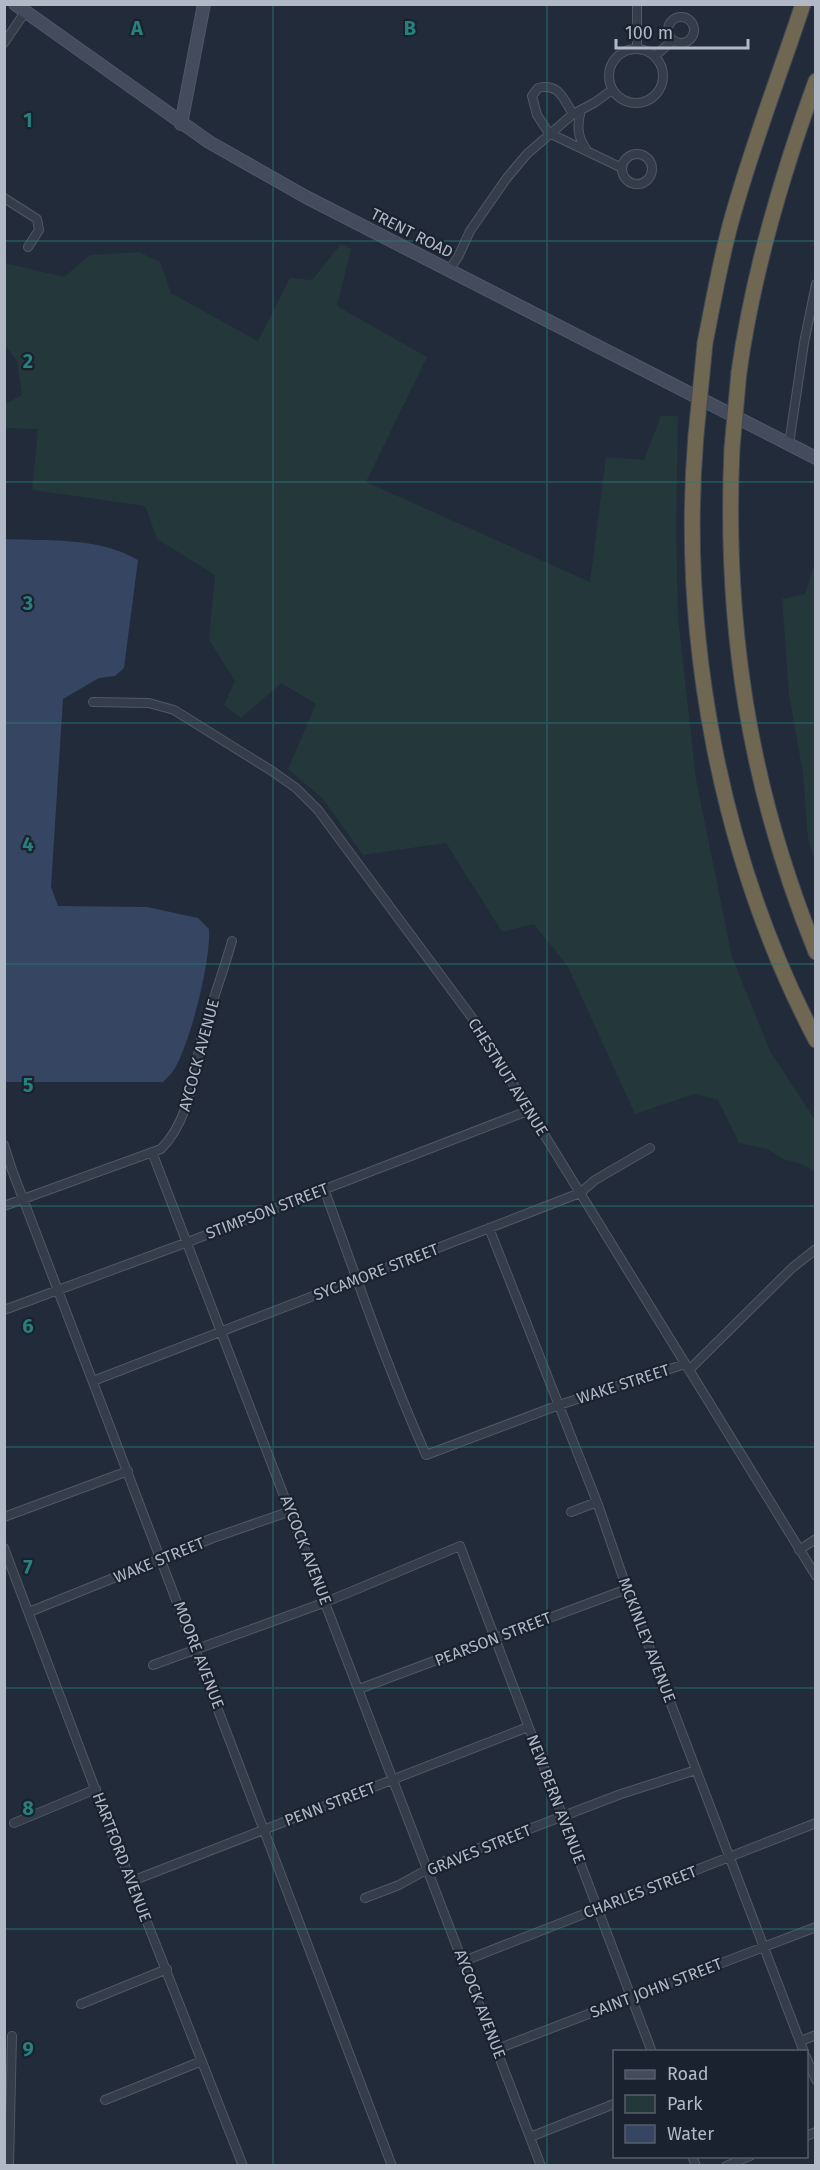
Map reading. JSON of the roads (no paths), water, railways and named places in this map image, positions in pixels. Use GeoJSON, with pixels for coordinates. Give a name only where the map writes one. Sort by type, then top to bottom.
{"type":"FeatureCollection","features":[{"type":"Feature","properties":{"kind":"highway"},"geometry":{"type":"LineString","coordinates":[[786,48],[796,4]]}},
{"type":"Feature","properties":{"kind":"highway"},"geometry":{"type":"LineString","coordinates":[[803,4],[786,48],[731,223],[715,290],[705,344],[692,500],[694,594],[710,722],[726,795],[745,865],[789,984],[816,1040]]}},
{"type":"Feature","properties":{"kind":"highway"},"geometry":{"type":"LineString","coordinates":[[816,81],[792,148],[764,241],[753,287],[739,372],[732,448],[729,542],[735,637],[746,715],[772,828],[816,952]]}},
{"type":"Feature","properties":{"kind":"highway"},"geometry":{"type":"LineString","coordinates":[[792,148],[816,95]]}},
{"type":"Feature","properties":{"kind":"street"},"geometry":{"type":"LineString","coordinates":[[181,124],[204,4]]}},
{"type":"Feature","properties":{"kind":"street"},"geometry":{"type":"LineString","coordinates":[[637,4],[637,48]]}},
{"type":"Feature","properties":{"kind":"street"},"geometry":{"type":"LineString","coordinates":[[4,43],[20,8]]}},
{"type":"Feature","properties":{"kind":"street","name":"TRENT ROAD"},"geometry":{"type":"LineString","coordinates":[[20,8],[181,124],[247,165],[816,458]]}},
{"type":"Feature","properties":{"kind":"street"},"geometry":{"type":"LineString","coordinates":[[655,56],[672,41]]}},
{"type":"Feature","properties":{"kind":"street"},"geometry":{"type":"LineString","coordinates":[[637,48],[644,49],[655,56],[663,73],[663,82],[653,98],[636,103],[618,97],[612,90],[609,74],[615,58],[629,49],[637,48]]}},
{"type":"Feature","properties":{"kind":"street"},"geometry":{"type":"LineString","coordinates":[[587,151],[581,141],[577,112],[557,89],[549,85],[538,88],[532,96],[537,115],[549,133],[622,168]]}},
{"type":"Feature","properties":{"kind":"street"},"geometry":{"type":"LineString","coordinates":[[449,270],[470,231],[506,179],[527,154],[549,133],[612,90]]}},
{"type":"Feature","properties":{"kind":"street"},"geometry":{"type":"LineString","coordinates":[[4,198],[37,219],[39,230],[28,247]]}},
{"type":"Feature","properties":{"kind":"street"},"geometry":{"type":"LineString","coordinates":[[789,444],[804,343],[816,284]]}},
{"type":"Feature","properties":{"kind":"street","name":"CHESTNUT AVENUE"},"geometry":{"type":"LineString","coordinates":[[93,702],[141,702],[158,704],[174,710],[272,771],[311,802],[473,1019],[816,1576]]}},
{"type":"Feature","properties":{"kind":"street","name":"AYCOCK AVENUE"},"geometry":{"type":"LineString","coordinates":[[232,941],[205,1026],[183,1117],[172,1138],[161,1149],[152,1152],[464,1960],[541,2166]]}},
{"type":"Feature","properties":{"kind":"street","name":"STIMPSON STREET"},"geometry":{"type":"LineString","coordinates":[[4,1310],[188,1242],[530,1110]]}},
{"type":"Feature","properties":{"kind":"street","name":"MOORE AVENUE"},"geometry":{"type":"LineString","coordinates":[[4,1145],[392,2166]]}},
{"type":"Feature","properties":{"kind":"street","name":"SYCAMORE STREET"},"geometry":{"type":"LineString","coordinates":[[93,1381],[580,1193],[595,1180],[650,1148]]}},
{"type":"Feature","properties":{"kind":"street"},"geometry":{"type":"LineString","coordinates":[[4,1206],[152,1152]]}},
{"type":"Feature","properties":{"kind":"street"},"geometry":{"type":"LineString","coordinates":[[324,1189],[356,1279]]}},
{"type":"Feature","properties":{"kind":"street","name":"MCKINLEY AVENUE"},"geometry":{"type":"LineString","coordinates":[[489,1228],[597,1502],[627,1589],[803,2050]]}},
{"type":"Feature","properties":{"kind":"street","name":"WAKE STREET"},"geometry":{"type":"LineString","coordinates":[[356,1279],[426,1455],[559,1405],[687,1367],[792,1268],[816,1249]]}},
{"type":"Feature","properties":{"kind":"street"},"geometry":{"type":"LineString","coordinates":[[4,1517],[128,1471]]}},
{"type":"Feature","properties":{"kind":"street"},"geometry":{"type":"LineString","coordinates":[[571,1512],[597,1502]]}},
{"type":"Feature","properties":{"kind":"street","name":"WAKE STREET"},"geometry":{"type":"LineString","coordinates":[[28,1612],[213,1538],[291,1510]]}},
{"type":"Feature","properties":{"kind":"street"},"geometry":{"type":"LineString","coordinates":[[799,1550],[816,1539]]}},
{"type":"Feature","properties":{"kind":"street","name":"NEW BERN AVENUE"},"geometry":{"type":"LineString","coordinates":[[326,1602],[460,1546],[651,2050]]}},
{"type":"Feature","properties":{"kind":"street","name":"HARTFORD AVENUE"},"geometry":{"type":"LineString","coordinates":[[4,1548],[243,2166]]}},
{"type":"Feature","properties":{"kind":"street","name":"PEARSON STREET"},"geometry":{"type":"LineString","coordinates":[[359,1689],[627,1589]]}},
{"type":"Feature","properties":{"kind":"street"},"geometry":{"type":"LineString","coordinates":[[153,1665],[326,1602]]}},
{"type":"Feature","properties":{"kind":"street","name":"PENN STREET"},"geometry":{"type":"LineString","coordinates":[[132,1881],[528,1727]]}},
{"type":"Feature","properties":{"kind":"street","name":"GRAVES STREET"},"geometry":{"type":"LineString","coordinates":[[365,1898],[399,1885],[428,1869],[562,1816],[696,1770]]}},
{"type":"Feature","properties":{"kind":"street"},"geometry":{"type":"LineString","coordinates":[[14,1823],[96,1789]]}},
{"type":"Feature","properties":{"kind":"street","name":"CHARLES STREET"},"geometry":{"type":"LineString","coordinates":[[464,1960],[816,1823]]}},
{"type":"Feature","properties":{"kind":"street","name":"SAINT JOHN STREET"},"geometry":{"type":"LineString","coordinates":[[497,2049],[816,1927]]}},
{"type":"Feature","properties":{"kind":"street"},"geometry":{"type":"LineString","coordinates":[[81,2004],[167,1969]]}},
{"type":"Feature","properties":{"kind":"street"},"geometry":{"type":"LineString","coordinates":[[801,2041],[816,2035]]}},
{"type":"Feature","properties":{"kind":"street"},"geometry":{"type":"LineString","coordinates":[[9,2166],[12,2036]]}},
{"type":"Feature","properties":{"kind":"street"},"geometry":{"type":"LineString","coordinates":[[808,2060],[816,2080]]}},
{"type":"Feature","properties":{"kind":"street"},"geometry":{"type":"LineString","coordinates":[[105,2100],[202,2061]]}},
{"type":"Feature","properties":{"kind":"street"},"geometry":{"type":"LineString","coordinates":[[530,2137],[613,2105]]}},
{"type":"Feature","properties":{"kind":"street"},"geometry":{"type":"LineString","coordinates":[[726,2166],[747,2158]]}},
{"type":"Feature","properties":{"kind":"water"},"geometry":{"type":"Polygon","coordinates":[[[5,539],[56,540],[90,544],[107,547],[138,560],[124,668],[115,676],[99,678],[63,699],[51,887],[58,906],[147,907],[198,918],[209,929],[207,960],[193,1020],[175,1068],[163,1082],[5,1082],[5,539]]]}}]}
